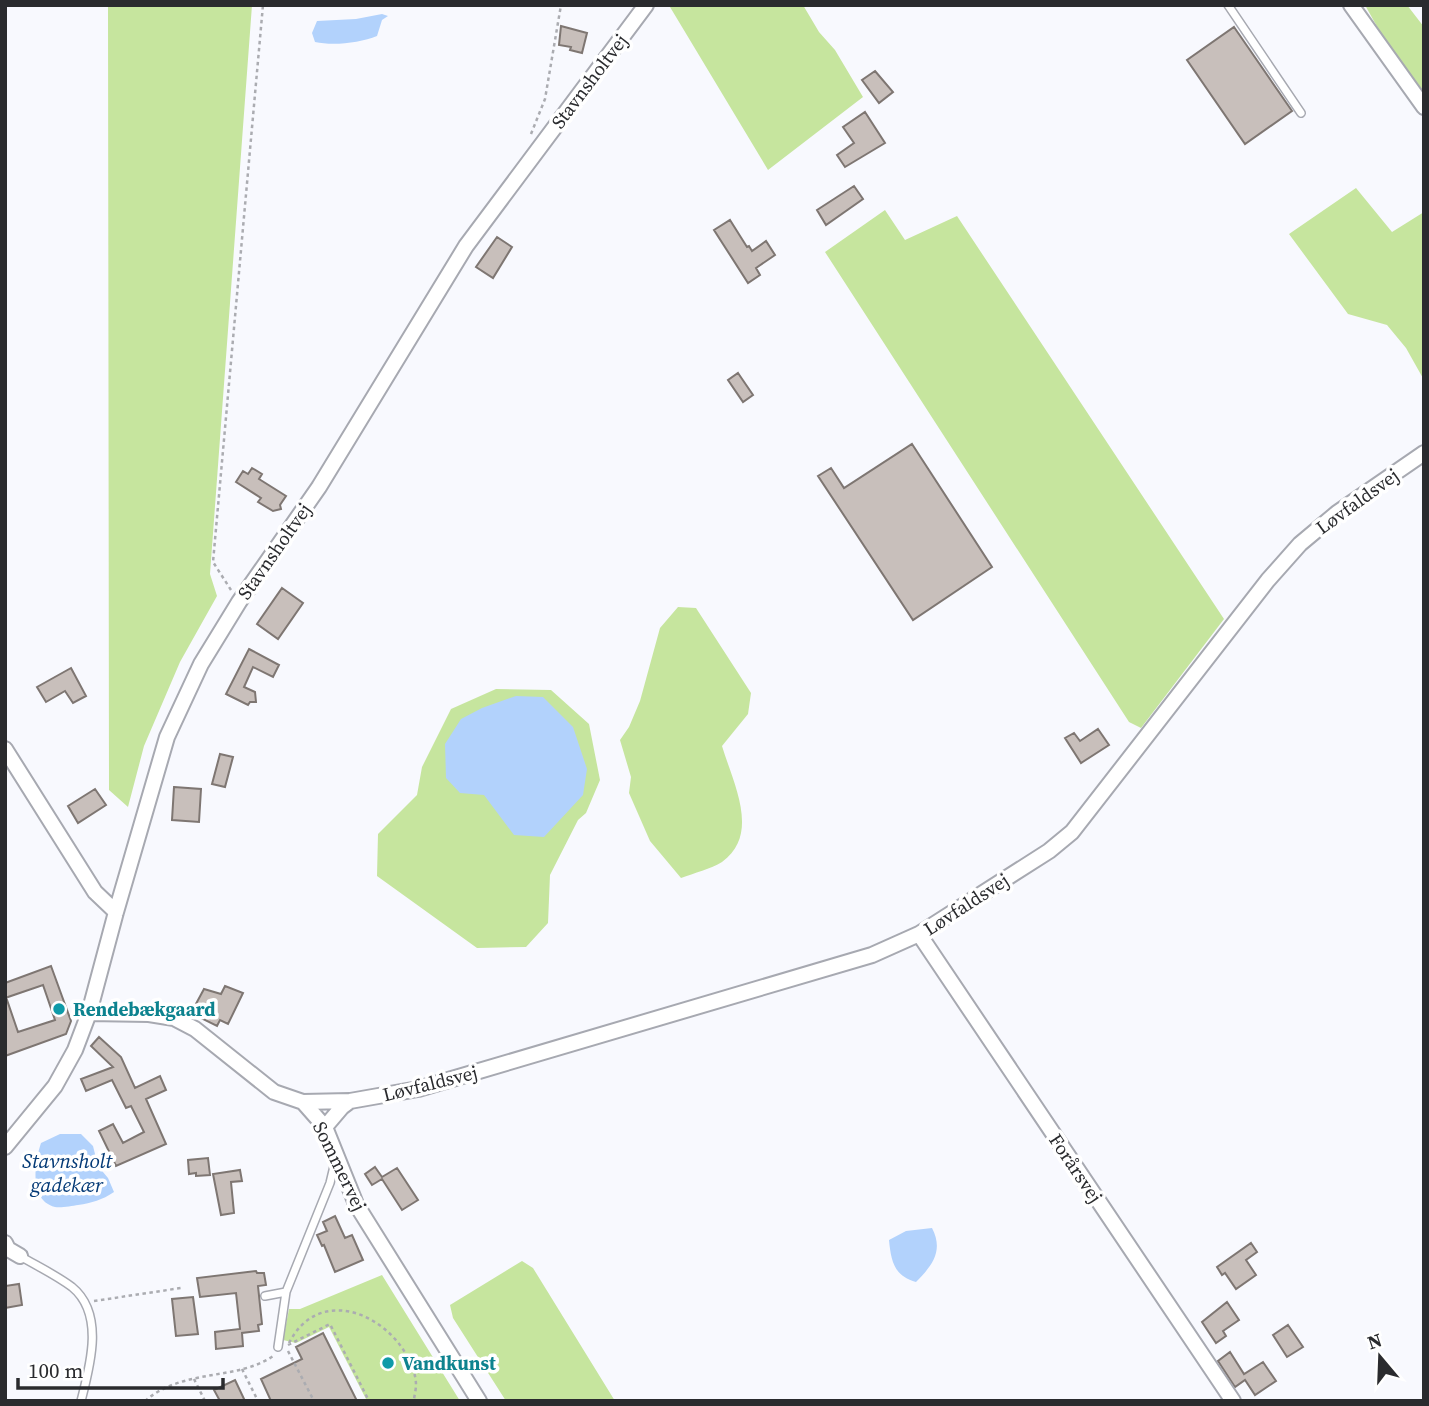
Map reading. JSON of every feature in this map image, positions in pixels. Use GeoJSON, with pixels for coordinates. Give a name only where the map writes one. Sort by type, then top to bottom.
{"type":"FeatureCollection","features":[{"type":"Feature","properties":{"kind":"street","name":"Stavnsholtvej"},"geometry":{"type":"LineString","coordinates":[[5,1147],[55,1086],[75,1051],[89,1013],[167,737],[201,664],[239,602],[318,487],[466,246],[646,5]]}},
{"type":"Feature","properties":{"kind":"street"},"geometry":{"type":"LineString","coordinates":[[1351,5],[1424,107]]}},
{"type":"Feature","properties":{"kind":"street","name":"Løvfaldsvej"},"geometry":{"type":"LineString","coordinates":[[303,1102],[350,1101],[432,1085],[872,955],[919,934],[1049,851],[1072,832],[1260,590],[1300,544],[1338,513],[1424,453]]}},
{"type":"Feature","properties":{"kind":"street"},"geometry":{"type":"LineString","coordinates":[[5,749],[95,892],[116,912]]}},
{"type":"Feature","properties":{"kind":"street","name":"Forårsvej"},"geometry":{"type":"LineString","coordinates":[[919,934],[1233,1401]]}},
{"type":"Feature","properties":{"kind":"street","name":"Sommervej"},"geometry":{"type":"LineString","coordinates":[[89,1013],[149,1014],[174,1018],[195,1030],[274,1092],[303,1102],[325,1127],[356,1204],[479,1401]]}},
{"type":"Feature","properties":{"kind":"street"},"geometry":{"type":"LineString","coordinates":[[325,1127],[350,1101]]}},
{"type":"Feature","properties":{"kind":"street"},"geometry":{"type":"LineString","coordinates":[[5,1243],[8,1249],[20,1256]]}},
{"type":"Feature","properties":{"kind":"lane"},"geometry":{"type":"LineString","coordinates":[[1228,5],[1301,113]]}},
{"type":"Feature","properties":{"kind":"lane"},"geometry":{"type":"LineString","coordinates":[[282,1349],[286,1292],[330,1183],[336,1158]]}},
{"type":"Feature","properties":{"kind":"lane"},"geometry":{"type":"LineString","coordinates":[[20,1256],[73,1288],[84,1301],[90,1318],[92,1340],[91,1362],[81,1401]]}},
{"type":"Feature","properties":{"kind":"lane"},"geometry":{"type":"LineString","coordinates":[[265,1296],[286,1292]]}},
{"type":"Feature","properties":{"kind":"path"},"geometry":{"type":"LineString","coordinates":[[239,602],[213,562],[262,5]]}},
{"type":"Feature","properties":{"kind":"path"},"geometry":{"type":"LineString","coordinates":[[529,139],[545,99],[561,5]]}},
{"type":"Feature","properties":{"kind":"path"},"geometry":{"type":"LineString","coordinates":[[84,1301],[181,1288]]}},
{"type":"Feature","properties":{"kind":"path"},"geometry":{"type":"LineString","coordinates":[[282,1349],[296,1329],[320,1314],[340,1309],[359,1313],[380,1324],[397,1339],[413,1372],[416,1383],[414,1401]]}},
{"type":"Feature","properties":{"kind":"path"},"geometry":{"type":"LineString","coordinates":[[147,1400],[169,1386],[194,1378],[261,1364],[282,1349],[330,1324],[369,1401]]}},
{"type":"Feature","properties":{"kind":"path"},"geometry":{"type":"LineString","coordinates":[[282,1349],[314,1401]]}},
{"type":"Feature","properties":{"kind":"path"},"geometry":{"type":"LineString","coordinates":[[242,1368],[258,1401]]}},
{"type":"Feature","properties":{"kind":"path"},"geometry":{"type":"LineString","coordinates":[[194,1378],[205,1401]]}},
{"type":"Feature","properties":{"kind":"green space"},"geometry":{"type":"Polygon","coordinates":[[[108,5],[252,5],[210,574],[217,596],[180,662],[144,746],[128,807],[109,790],[108,5]]]}},
{"type":"Feature","properties":{"kind":"green space"},"geometry":{"type":"Polygon","coordinates":[[[803,5],[819,32],[835,50],[863,97],[768,170],[670,7],[803,5]]]}},
{"type":"Feature","properties":{"kind":"green space"},"geometry":{"type":"Polygon","coordinates":[[[1365,5],[1407,5],[1424,27],[1424,111],[1365,5]]]}},
{"type":"Feature","properties":{"kind":"green space"},"geometry":{"type":"Polygon","coordinates":[[[1356,188],[1392,232],[1424,212],[1424,380],[1406,348],[1387,325],[1348,314],[1289,234],[1356,188]]]}},
{"type":"Feature","properties":{"kind":"green space"},"geometry":{"type":"Polygon","coordinates":[[[885,210],[905,240],[957,216],[1224,619],[1141,728],[1129,722],[825,252],[885,210]]]}},
{"type":"Feature","properties":{"kind":"green space"},"geometry":{"type":"Polygon","coordinates":[[[678,607],[696,608],[751,693],[748,714],[722,746],[741,807],[740,837],[734,850],[722,862],[681,878],[650,841],[629,793],[631,777],[620,740],[640,701],[660,628],[678,607]]]}},
{"type":"Feature","properties":{"kind":"green space"},"geometry":{"type":"Polygon","coordinates":[[[496,689],[551,690],[589,724],[600,780],[586,813],[578,820],[550,875],[548,923],[526,947],[477,948],[377,876],[378,834],[417,795],[422,767],[451,709],[496,689]]]}},
{"type":"Feature","properties":{"kind":"green space"},"geometry":{"type":"Polygon","coordinates":[[[522,1261],[533,1268],[615,1401],[506,1401],[453,1318],[450,1305],[522,1261]]]}},
{"type":"Feature","properties":{"kind":"green space"},"geometry":{"type":"Polygon","coordinates":[[[382,1275],[460,1401],[367,1401],[329,1327],[296,1343],[283,1340],[289,1309],[300,1309],[382,1275]]]}},
{"type":"Feature","properties":{"kind":"water"},"geometry":{"type":"Polygon","coordinates":[[[382,14],[388,16],[382,20],[377,36],[346,43],[315,42],[312,33],[317,21],[356,19],[382,14]]]}},
{"type":"Feature","properties":{"kind":"water"},"geometry":{"type":"Polygon","coordinates":[[[516,696],[543,697],[573,727],[587,769],[583,795],[544,837],[514,835],[484,795],[460,793],[446,778],[445,744],[461,719],[516,696]]]}},
{"type":"Feature","properties":{"kind":"water","name":"Stavnsholt gadekær"},"geometry":{"type":"Polygon","coordinates":[[[60,1134],[81,1134],[93,1146],[98,1166],[108,1178],[114,1192],[92,1202],[66,1207],[55,1207],[46,1203],[37,1188],[37,1160],[41,1143],[60,1134]]]}},
{"type":"Feature","properties":{"kind":"water"},"geometry":{"type":"Polygon","coordinates":[[[932,1228],[937,1244],[934,1258],[916,1282],[898,1272],[891,1255],[889,1240],[906,1231],[932,1228]]]}},
{"type":"Feature","properties":{"kind":"building"},"geometry":{"type":"Polygon","coordinates":[[[561,26],[587,33],[582,53],[559,45],[561,26]]]}},
{"type":"Feature","properties":{"kind":"building"},"geometry":{"type":"Polygon","coordinates":[[[1234,27],[1292,111],[1245,144],[1187,60],[1234,27]]]}},
{"type":"Feature","properties":{"kind":"building"},"geometry":{"type":"Polygon","coordinates":[[[875,71],[893,92],[879,103],[862,80],[875,71]]]}},
{"type":"Feature","properties":{"kind":"building"},"geometry":{"type":"Polygon","coordinates":[[[865,112],[885,143],[845,167],[837,155],[854,143],[843,127],[865,112]]]}},
{"type":"Feature","properties":{"kind":"building"},"geometry":{"type":"Polygon","coordinates":[[[854,186],[863,199],[826,225],[817,210],[854,186]]]}},
{"type":"Feature","properties":{"kind":"building"},"geometry":{"type":"Polygon","coordinates":[[[730,220],[752,251],[766,241],[775,255],[756,268],[760,275],[748,283],[714,230],[730,220]]]}},
{"type":"Feature","properties":{"kind":"building"},"geometry":{"type":"Polygon","coordinates":[[[497,237],[512,247],[493,278],[476,267],[497,237]]]}},
{"type":"Feature","properties":{"kind":"building"},"geometry":{"type":"Polygon","coordinates":[[[738,373],[753,395],[743,402],[728,380],[738,373]]]}},
{"type":"Feature","properties":{"kind":"building"},"geometry":{"type":"Polygon","coordinates":[[[912,444],[992,567],[913,620],[818,476],[831,468],[844,488],[912,444]]]}},
{"type":"Feature","properties":{"kind":"building"},"geometry":{"type":"Polygon","coordinates":[[[252,468],[262,474],[259,479],[286,496],[280,505],[281,509],[273,511],[258,502],[261,498],[236,482],[243,471],[248,474],[252,468]]]}},
{"type":"Feature","properties":{"kind":"building"},"geometry":{"type":"Polygon","coordinates":[[[282,588],[303,603],[278,639],[257,624],[282,588]]]}},
{"type":"Feature","properties":{"kind":"building"},"geometry":{"type":"Polygon","coordinates":[[[249,649],[279,665],[273,677],[253,667],[244,687],[255,692],[256,702],[250,702],[248,705],[226,694],[249,649]]]}},
{"type":"Feature","properties":{"kind":"building"},"geometry":{"type":"Polygon","coordinates":[[[71,668],[86,696],[73,703],[65,691],[46,702],[37,687],[71,668]]]}},
{"type":"Feature","properties":{"kind":"building"},"geometry":{"type":"Polygon","coordinates":[[[1098,729],[1109,745],[1081,763],[1065,738],[1074,733],[1080,741],[1098,729]]]}},
{"type":"Feature","properties":{"kind":"building"},"geometry":{"type":"Polygon","coordinates":[[[220,754],[233,757],[225,787],[212,784],[220,754]]]}},
{"type":"Feature","properties":{"kind":"building"},"geometry":{"type":"Polygon","coordinates":[[[174,787],[201,789],[199,822],[172,820],[174,787]]]}},
{"type":"Feature","properties":{"kind":"building"},"geometry":{"type":"Polygon","coordinates":[[[95,789],[106,805],[78,823],[68,806],[95,789]]]}},
{"type":"Feature","properties":{"kind":"building","name":"Rendebækgaard"},"geometry":{"type":"Polygon","coordinates":[[[51,966],[71,1021],[66,1034],[5,1056],[5,1001],[7,1000],[18,1032],[55,1020],[43,985],[5,998],[5,983],[51,966]]]}},
{"type":"Feature","properties":{"kind":"building"},"geometry":{"type":"Polygon","coordinates":[[[225,986],[243,993],[228,1024],[220,1020],[217,1026],[191,1013],[204,989],[221,994],[225,986]]]}},
{"type":"Feature","properties":{"kind":"building"},"geometry":{"type":"Polygon","coordinates":[[[99,1037],[121,1057],[135,1088],[160,1076],[166,1090],[146,1099],[166,1144],[116,1166],[99,1131],[113,1124],[123,1143],[144,1132],[131,1106],[126,1108],[112,1080],[86,1091],[81,1079],[113,1067],[91,1046],[99,1037]]]}},
{"type":"Feature","properties":{"kind":"building"},"geometry":{"type":"Polygon","coordinates":[[[208,1158],[210,1175],[189,1174],[188,1160],[208,1158]]]}},
{"type":"Feature","properties":{"kind":"building"},"geometry":{"type":"Polygon","coordinates":[[[375,1167],[382,1177],[397,1168],[418,1200],[402,1210],[382,1179],[372,1185],[365,1174],[375,1167]]]}},
{"type":"Feature","properties":{"kind":"building"},"geometry":{"type":"Polygon","coordinates":[[[240,1170],[242,1181],[231,1182],[234,1213],[221,1215],[213,1174],[240,1170]]]}},
{"type":"Feature","properties":{"kind":"building"},"geometry":{"type":"Polygon","coordinates":[[[335,1216],[345,1238],[352,1235],[363,1260],[335,1272],[317,1235],[327,1231],[323,1222],[335,1216]]]}},
{"type":"Feature","properties":{"kind":"building"},"geometry":{"type":"Polygon","coordinates":[[[1251,1243],[1257,1252],[1246,1260],[1256,1275],[1236,1289],[1225,1273],[1222,1275],[1217,1267],[1251,1243]]]}},
{"type":"Feature","properties":{"kind":"building"},"geometry":{"type":"Polygon","coordinates":[[[256,1271],[264,1273],[266,1285],[258,1286],[262,1324],[258,1325],[259,1331],[242,1333],[243,1346],[216,1349],[215,1332],[240,1329],[236,1293],[200,1297],[197,1278],[256,1271]]]}},
{"type":"Feature","properties":{"kind":"building"},"geometry":{"type":"Polygon","coordinates":[[[19,1284],[22,1305],[5,1308],[5,1286],[19,1284]]]}},
{"type":"Feature","properties":{"kind":"building"},"geometry":{"type":"Polygon","coordinates":[[[193,1297],[198,1334],[176,1336],[172,1299],[193,1297]]]}},
{"type":"Feature","properties":{"kind":"building"},"geometry":{"type":"Polygon","coordinates":[[[1227,1302],[1239,1320],[1223,1331],[1226,1336],[1216,1343],[1202,1322],[1227,1302]]]}},
{"type":"Feature","properties":{"kind":"building"},"geometry":{"type":"Polygon","coordinates":[[[1288,1325],[1303,1347],[1287,1357],[1273,1335],[1288,1325]]]}},
{"type":"Feature","properties":{"kind":"building"},"geometry":{"type":"Polygon","coordinates":[[[323,1333],[357,1401],[271,1401],[261,1379],[302,1359],[296,1347],[323,1333]]]}},
{"type":"Feature","properties":{"kind":"building"},"geometry":{"type":"Polygon","coordinates":[[[1230,1352],[1244,1374],[1263,1362],[1276,1381],[1255,1395],[1245,1380],[1235,1387],[1218,1361],[1230,1352]]]}},
{"type":"Feature","properties":{"kind":"building"},"geometry":{"type":"Polygon","coordinates":[[[235,1380],[245,1401],[220,1401],[214,1390],[235,1380]]]}},
{"type":"Feature","properties":{"kind":"place","name":"Rendebækgaard"},"geometry":{"type":"Point","coordinates":[59,1009]}},
{"type":"Feature","properties":{"kind":"place","name":"Vandkunst"},"geometry":{"type":"Point","coordinates":[388,1363]}}]}
